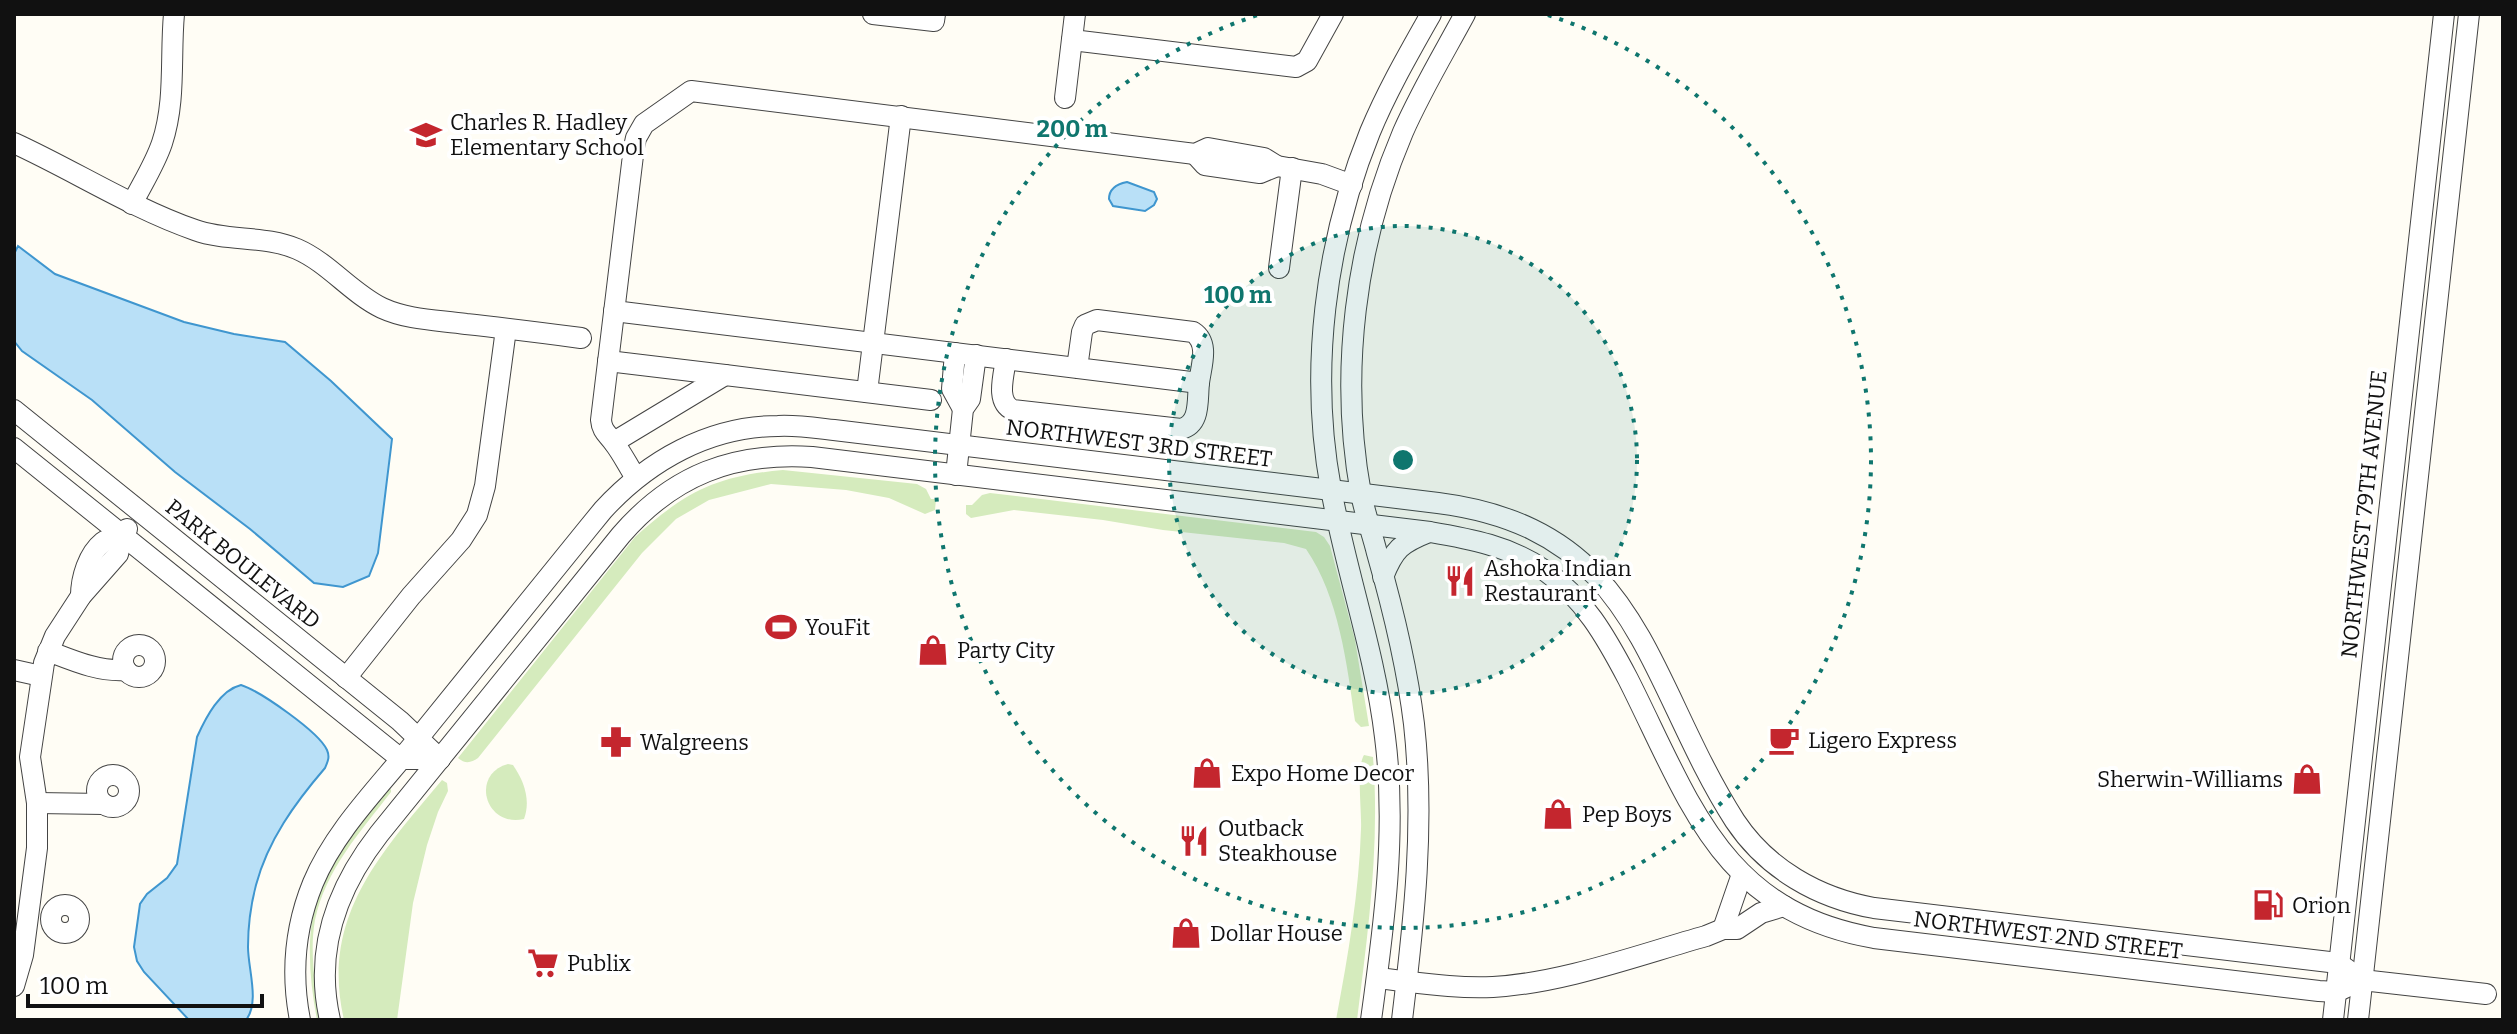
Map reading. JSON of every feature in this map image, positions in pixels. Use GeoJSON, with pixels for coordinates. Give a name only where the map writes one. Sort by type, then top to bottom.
{"type":"FeatureCollection","features":[{"type":"Feature","properties":{"kind":"street"},"geometry":{"type":"LineString","coordinates":[[132,204],[157,154],[169,116],[174,14]]}},
{"type":"Feature","properties":{"kind":"street"},"geometry":{"type":"LineString","coordinates":[[873,14],[934,21],[935,14]]}},
{"type":"Feature","properties":{"kind":"street"},"geometry":{"type":"LineString","coordinates":[[1065,98],[1075,14]]}},
{"type":"Feature","properties":{"kind":"street"},"geometry":{"type":"LineString","coordinates":[[1072,40],[1296,67],[1307,61],[1333,14]]}},
{"type":"Feature","properties":{"kind":"street"},"geometry":{"type":"LineString","coordinates":[[1371,1020],[1389,868],[1386,740],[1372,657],[1331,490],[1324,431],[1322,357],[1331,271],[1352,185],[1382,106],[1431,14]]}},
{"type":"Feature","properties":{"kind":"street"},"geometry":{"type":"LineString","coordinates":[[1402,1020],[1419,868],[1418,769],[1405,666],[1361,494],[1352,367],[1358,296],[1368,240],[1383,186],[1403,132],[1465,14]]}},
{"type":"Feature","properties":{"kind":"street","name":"NORTHWEST 79TH AVENUE"},"geometry":{"type":"LineString","coordinates":[[2333,1020],[2444,14]]}},
{"type":"Feature","properties":{"kind":"street"},"geometry":{"type":"LineString","coordinates":[[2358,1020],[2469,14]]}},
{"type":"Feature","properties":{"kind":"street"},"geometry":{"type":"LineString","coordinates":[[636,478],[601,426],[614,311],[636,138],[644,124],[684,94],[698,90],[1195,154],[1208,148],[1264,158],[1285,167],[1322,174],[1352,185]]}},
{"type":"Feature","properties":{"kind":"street"},"geometry":{"type":"LineString","coordinates":[[867,392],[901,116]]}},
{"type":"Feature","properties":{"kind":"street"},"geometry":{"type":"LineString","coordinates":[[14,143],[132,204],[199,232],[295,248],[392,312],[581,338]]}},
{"type":"Feature","properties":{"kind":"street"},"geometry":{"type":"LineString","coordinates":[[1279,268],[1285,167]]}},
{"type":"Feature","properties":{"kind":"street"},"geometry":{"type":"LineString","coordinates":[[614,311],[1199,383]]}},
{"type":"Feature","properties":{"kind":"street"},"geometry":{"type":"LineString","coordinates":[[1006,359],[1002,394],[1006,407],[1013,410],[1181,429],[1187,428],[1195,419],[1202,341],[1193,332],[1097,320],[1090,322],[1082,332],[1077,368]]}},
{"type":"Feature","properties":{"kind":"street"},"geometry":{"type":"LineString","coordinates":[[346,678],[411,596],[461,540],[477,515],[485,486],[506,329]]}},
{"type":"Feature","properties":{"kind":"street"},"geometry":{"type":"LineString","coordinates":[[956,475],[963,409],[970,399],[966,354]]}},
{"type":"Feature","properties":{"kind":"street"},"geometry":{"type":"LineString","coordinates":[[608,361],[931,400]]}},
{"type":"Feature","properties":{"kind":"street"},"geometry":{"type":"LineString","coordinates":[[614,442],[725,375]]}},
{"type":"Feature","properties":{"kind":"street","name":"PARK BOULEVARD"},"geometry":{"type":"LineString","coordinates":[[14,410],[346,678],[440,759]]}},
{"type":"Feature","properties":{"kind":"street"},"geometry":{"type":"LineString","coordinates":[[2398,424],[2423,430]]}},
{"type":"Feature","properties":{"kind":"street","name":"NORTHWEST 3RD STREET"},"geometry":{"type":"LineString","coordinates":[[300,1020],[295,958],[302,919],[313,885],[335,843],[603,510],[636,478],[696,442],[733,431],[766,426],[809,427],[1454,505],[1495,513],[1549,537],[1587,565],[1614,594],[1632,622],[1735,821],[1764,855],[1799,881]]}},
{"type":"Feature","properties":{"kind":"street"},"geometry":{"type":"LineString","coordinates":[[14,448],[401,759],[440,759]]}},
{"type":"Feature","properties":{"kind":"street"},"geometry":{"type":"LineString","coordinates":[[330,1020],[325,985],[331,925],[343,890],[364,853],[645,509],[678,485],[709,470],[744,459],[780,456],[812,457],[1430,532],[1477,540],[1510,551],[1551,575],[1580,601],[1598,624],[1706,832],[1742,874],[1723,929]]}},
{"type":"Feature","properties":{"kind":"street"},"geometry":{"type":"LineString","coordinates":[[14,986],[18,954],[29,918],[37,848],[37,803],[23,781],[41,676],[48,651],[81,596],[118,554],[122,536],[141,512]]}},
{"type":"Feature","properties":{"kind":"street"},"geometry":{"type":"LineString","coordinates":[[1383,577],[1389,561],[1403,543],[1430,532]]}},
{"type":"Feature","properties":{"kind":"street"},"geometry":{"type":"LineString","coordinates":[[48,651],[111,671],[126,670]]}},
{"type":"Feature","properties":{"kind":"street"},"geometry":{"type":"LineString","coordinates":[[14,670],[41,676]]}},
{"type":"Feature","properties":{"kind":"street"},"geometry":{"type":"LineString","coordinates":[[37,803],[104,804]]}},
{"type":"Feature","properties":{"kind":"street","name":"NORTHWEST 2ND STREET"},"geometry":{"type":"LineString","coordinates":[[1742,874],[1784,906],[1832,929],[1874,938],[2336,992]]}},
{"type":"Feature","properties":{"kind":"street","name":"NORTHWEST 2ND STREET"},"geometry":{"type":"LineString","coordinates":[[1799,881],[1835,898],[1874,908],[2338,963],[2362,980],[2486,994]]}},
{"type":"Feature","properties":{"kind":"street"},"geometry":{"type":"LineString","coordinates":[[1377,978],[1458,988],[1527,984],[1723,929],[1737,929],[1761,913],[1784,906]]}},
{"type":"Feature","properties":{"kind":"street"},"geometry":{"type":"LineString","coordinates":[[29,918],[51,922]]}},
{"type":"Feature","properties":{"kind":"street"},"geometry":{"type":"LineString","coordinates":[[2336,992],[2362,980]]}},
{"type":"Feature","properties":{"kind":"green space"},"geometry":{"type":"Polygon","coordinates":[[[783,470],[917,484],[926,489],[931,499],[936,499],[935,510],[925,514],[889,498],[846,490],[771,484],[709,500],[676,519],[642,553],[478,758],[468,762],[458,758],[635,537],[653,521],[686,498],[720,482],[783,470]]]}},
{"type":"Feature","properties":{"kind":"green space"},"geometry":{"type":"Polygon","coordinates":[[[990,493],[1316,532],[1330,546],[1355,640],[1369,726],[1361,727],[1355,721],[1345,654],[1334,609],[1306,549],[1284,543],[1014,510],[971,518],[966,514],[966,505],[972,505],[982,495],[990,493]]]}},
{"type":"Feature","properties":{"kind":"green space"},"geometry":{"type":"Polygon","coordinates":[[[1364,755],[1373,757],[1375,790],[1369,922],[1357,1020],[1336,1020],[1358,877],[1360,779],[1364,755]]]}},
{"type":"Feature","properties":{"kind":"green space"},"geometry":{"type":"Polygon","coordinates":[[[508,764],[513,765],[525,791],[527,805],[524,819],[511,820],[500,816],[487,799],[489,778],[508,764]]]}},
{"type":"Feature","properties":{"kind":"green space"},"geometry":{"type":"Polygon","coordinates":[[[442,780],[447,783],[448,791],[427,845],[413,903],[397,1020],[344,1020],[339,983],[341,949],[348,918],[378,861],[442,780]]]}},
{"type":"Feature","properties":{"kind":"green space"},"geometry":{"type":"Polygon","coordinates":[[[391,789],[356,836],[327,884],[320,902],[313,945],[320,1020],[317,1020],[310,955],[314,913],[319,892],[338,853],[391,789]]]}},
{"type":"Feature","properties":{"kind":"water"},"geometry":{"type":"Polygon","coordinates":[[[1127,182],[1154,192],[1157,199],[1154,205],[1145,211],[1113,206],[1109,199],[1110,192],[1127,182]]]}},
{"type":"Feature","properties":{"kind":"water"},"geometry":{"type":"Polygon","coordinates":[[[18,246],[55,274],[184,322],[285,342],[331,381],[392,439],[378,553],[369,576],[343,587],[314,583],[175,472],[92,400],[22,351],[14,341],[14,254],[18,246]]]}},
{"type":"Feature","properties":{"kind":"water"},"geometry":{"type":"Polygon","coordinates":[[[241,685],[288,713],[313,733],[327,750],[328,759],[325,768],[275,837],[261,868],[251,908],[248,939],[253,995],[250,1013],[246,1020],[189,1020],[137,961],[134,947],[140,904],[177,864],[197,737],[220,698],[241,685]]]}},
{"type":"Feature","properties":{"kind":"place","name":"Charles R. Hadley Elementary School"},"geometry":{"type":"Point","coordinates":[426,135]}},
{"type":"Feature","properties":{"kind":"place","name":"Ashoka Indian Restaurant"},"geometry":{"type":"Point","coordinates":[1460,581]}},
{"type":"Feature","properties":{"kind":"place","name":"YouFit"},"geometry":{"type":"Point","coordinates":[781,627]}},
{"type":"Feature","properties":{"kind":"place","name":"Party City"},"geometry":{"type":"Point","coordinates":[933,650]}},
{"type":"Feature","properties":{"kind":"place","name":"Ligero Express"},"geometry":{"type":"Point","coordinates":[1784,740]}},
{"type":"Feature","properties":{"kind":"place","name":"Walgreens"},"geometry":{"type":"Point","coordinates":[616,742]}},
{"type":"Feature","properties":{"kind":"place","name":"Expo Home Decor"},"geometry":{"type":"Point","coordinates":[1207,773]}},
{"type":"Feature","properties":{"kind":"place","name":"Sherwin-Williams"},"geometry":{"type":"Point","coordinates":[2307,779]}},
{"type":"Feature","properties":{"kind":"place","name":"Pep Boys"},"geometry":{"type":"Point","coordinates":[1558,814]}},
{"type":"Feature","properties":{"kind":"place","name":"Outback Steakhouse"},"geometry":{"type":"Point","coordinates":[1194,841]}},
{"type":"Feature","properties":{"kind":"place","name":"Orion"},"geometry":{"type":"Point","coordinates":[2268,905]}},
{"type":"Feature","properties":{"kind":"place","name":"Dollar House"},"geometry":{"type":"Point","coordinates":[1186,933]}},
{"type":"Feature","properties":{"kind":"place","name":"Publix"},"geometry":{"type":"Point","coordinates":[543,963]}}]}
